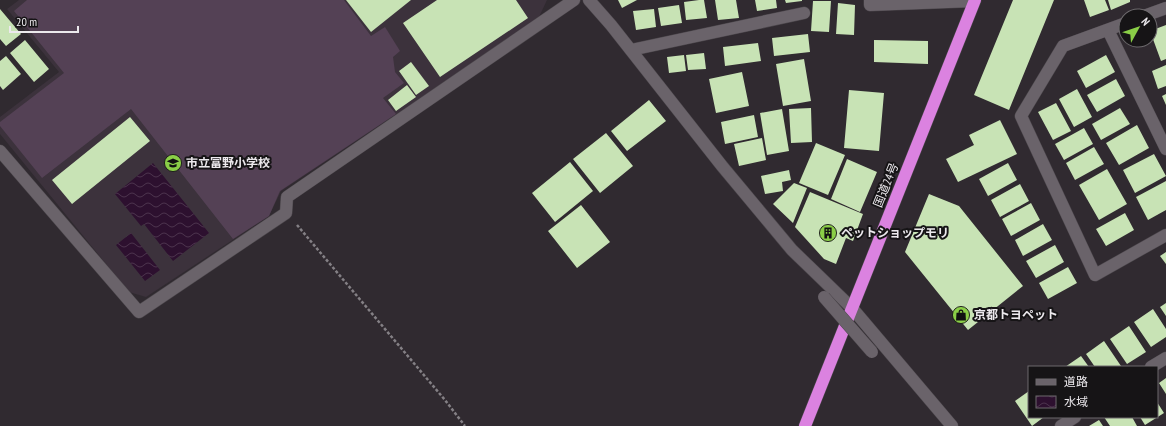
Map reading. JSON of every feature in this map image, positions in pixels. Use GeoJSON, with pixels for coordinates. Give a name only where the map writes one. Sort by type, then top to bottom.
{"type":"FeatureCollection","features":[{"type":"Feature","properties":{"kind":"highway","name":"国道24号"},"geometry":{"type":"LineString","coordinates":[[805,426],[974,1]]}},
{"type":"Feature","properties":{"kind":"street"},"geometry":{"type":"LineString","coordinates":[[0,151],[139,312],[286,213],[287,197],[574,0]]}},
{"type":"Feature","properties":{"kind":"street"},"geometry":{"type":"LineString","coordinates":[[589,0],[611,25],[722,166],[792,250],[852,308],[952,426]]}},
{"type":"Feature","properties":{"kind":"street"},"geometry":{"type":"LineString","coordinates":[[870,0],[870,5],[974,1]]}},
{"type":"Feature","properties":{"kind":"street"},"geometry":{"type":"LineString","coordinates":[[631,50],[804,13]]}},
{"type":"Feature","properties":{"kind":"street"},"geometry":{"type":"LineString","coordinates":[[1118,26],[1063,46],[1020,116],[1095,275],[1166,234]]}},
{"type":"Feature","properties":{"kind":"street"},"geometry":{"type":"LineString","coordinates":[[1108,30],[1166,149]]}},
{"type":"Feature","properties":{"kind":"street"},"geometry":{"type":"LineString","coordinates":[[824,297],[872,352]]}},
{"type":"Feature","properties":{"kind":"street"},"geometry":{"type":"LineString","coordinates":[[1153,366],[1166,358]]}},
{"type":"Feature","properties":{"kind":"street"},"geometry":{"type":"LineString","coordinates":[[1061,426],[1073,418]]}},
{"type":"Feature","properties":{"kind":"path"},"geometry":{"type":"LineString","coordinates":[[286,213],[466,426]]}},
{"type":"Feature","properties":{"kind":"shaded area","name":"市立富野小学校"},"geometry":{"type":"Polygon","coordinates":[[[19,0],[547,0],[539,17],[439,86],[281,191],[269,216],[146,297],[129,292],[0,134],[0,117],[59,72],[7,9],[19,0]]]}},
{"type":"Feature","properties":{"kind":"shaded area","name":"市立富野小学校"},"geometry":{"type":"Polygon","coordinates":[[[27,0],[344,0],[371,36],[385,27],[400,51],[393,57],[395,72],[404,83],[383,98],[396,114],[280,191],[269,216],[233,239],[131,109],[42,178],[0,126],[0,122],[64,73],[14,11],[27,0]]]}},
{"type":"Feature","properties":{"kind":"water"},"geometry":{"type":"Polygon","coordinates":[[[153,163],[209,233],[173,261],[144,224],[141,226],[115,194],[153,163]]]}},
{"type":"Feature","properties":{"kind":"water"},"geometry":{"type":"Polygon","coordinates":[[[131,233],[160,270],[145,281],[116,245],[131,233]]]}},
{"type":"Feature","properties":{"kind":"building"},"geometry":{"type":"Polygon","coordinates":[[[346,0],[411,0],[371,32],[346,0]]]}},
{"type":"Feature","properties":{"kind":"building"},"geometry":{"type":"Polygon","coordinates":[[[437,0],[516,0],[528,18],[440,77],[403,23],[437,0]]]}},
{"type":"Feature","properties":{"kind":"building"},"geometry":{"type":"Polygon","coordinates":[[[618,0],[637,0],[622,8],[618,0]]]}},
{"type":"Feature","properties":{"kind":"building"},"geometry":{"type":"Polygon","coordinates":[[[704,0],[707,18],[686,20],[684,2],[704,0]]]}},
{"type":"Feature","properties":{"kind":"building"},"geometry":{"type":"Polygon","coordinates":[[[715,0],[736,0],[739,18],[718,20],[715,0]]]}},
{"type":"Feature","properties":{"kind":"building"},"geometry":{"type":"Polygon","coordinates":[[[755,0],[776,0],[777,8],[757,11],[755,0]]]}},
{"type":"Feature","properties":{"kind":"building"},"geometry":{"type":"Polygon","coordinates":[[[785,0],[802,0],[802,1],[786,3],[785,0]]]}},
{"type":"Feature","properties":{"kind":"building"},"geometry":{"type":"Polygon","coordinates":[[[1013,0],[1054,0],[1009,110],[974,95],[1013,0]]]}},
{"type":"Feature","properties":{"kind":"building"},"geometry":{"type":"Polygon","coordinates":[[[1084,0],[1105,0],[1109,10],[1090,17],[1084,0]]]}},
{"type":"Feature","properties":{"kind":"building"},"geometry":{"type":"Polygon","coordinates":[[[1108,0],[1130,0],[1130,2],[1111,10],[1108,0]]]}},
{"type":"Feature","properties":{"kind":"building"},"geometry":{"type":"Polygon","coordinates":[[[813,1],[831,1],[829,32],[811,31],[813,1]]]}},
{"type":"Feature","properties":{"kind":"building"},"geometry":{"type":"Polygon","coordinates":[[[838,3],[855,5],[854,35],[836,34],[838,3]]]}},
{"type":"Feature","properties":{"kind":"building"},"geometry":{"type":"Polygon","coordinates":[[[679,5],[682,23],[661,26],[658,8],[679,5]]]}},
{"type":"Feature","properties":{"kind":"building"},"geometry":{"type":"Polygon","coordinates":[[[0,9],[21,34],[6,46],[0,39],[0,9]]]}},
{"type":"Feature","properties":{"kind":"building"},"geometry":{"type":"Polygon","coordinates":[[[654,9],[656,27],[636,30],[633,11],[654,9]]]}},
{"type":"Feature","properties":{"kind":"building"},"geometry":{"type":"Polygon","coordinates":[[[1166,25],[1166,59],[1161,61],[1156,48],[1158,48],[1158,28],[1166,25]]]}},
{"type":"Feature","properties":{"kind":"building"},"geometry":{"type":"Polygon","coordinates":[[[808,34],[810,52],[774,56],[772,38],[808,34]]]}},
{"type":"Feature","properties":{"kind":"building"},"geometry":{"type":"Polygon","coordinates":[[[25,40],[49,69],[34,82],[10,53],[25,40]]]}},
{"type":"Feature","properties":{"kind":"building"},"geometry":{"type":"Polygon","coordinates":[[[874,40],[928,41],[928,64],[874,62],[874,40]]]}},
{"type":"Feature","properties":{"kind":"building"},"geometry":{"type":"Polygon","coordinates":[[[758,43],[761,61],[725,66],[723,47],[758,43]]]}},
{"type":"Feature","properties":{"kind":"building"},"geometry":{"type":"Polygon","coordinates":[[[704,53],[706,69],[688,70],[686,55],[704,53]]]}},
{"type":"Feature","properties":{"kind":"building"},"geometry":{"type":"Polygon","coordinates":[[[684,55],[686,71],[669,73],[667,57],[684,55]]]}},
{"type":"Feature","properties":{"kind":"building"},"geometry":{"type":"Polygon","coordinates":[[[1106,55],[1115,72],[1086,88],[1077,71],[1106,55]]]}},
{"type":"Feature","properties":{"kind":"building"},"geometry":{"type":"Polygon","coordinates":[[[6,56],[21,74],[3,90],[0,86],[0,61],[6,56]]]}},
{"type":"Feature","properties":{"kind":"building"},"geometry":{"type":"Polygon","coordinates":[[[804,59],[811,101],[783,106],[776,64],[804,59]]]}},
{"type":"Feature","properties":{"kind":"building"},"geometry":{"type":"Polygon","coordinates":[[[411,62],[429,86],[416,95],[399,71],[411,62]]]}},
{"type":"Feature","properties":{"kind":"building"},"geometry":{"type":"Polygon","coordinates":[[[1166,65],[1166,86],[1158,89],[1152,71],[1166,65]]]}},
{"type":"Feature","properties":{"kind":"building"},"geometry":{"type":"Polygon","coordinates":[[[742,72],[749,106],[716,113],[709,79],[742,72]]]}},
{"type":"Feature","properties":{"kind":"building"},"geometry":{"type":"Polygon","coordinates":[[[1116,79],[1125,96],[1097,112],[1087,95],[1116,79]]]}},
{"type":"Feature","properties":{"kind":"building"},"geometry":{"type":"Polygon","coordinates":[[[407,85],[416,97],[396,111],[388,100],[407,85]]]}},
{"type":"Feature","properties":{"kind":"building"},"geometry":{"type":"Polygon","coordinates":[[[1077,89],[1092,117],[1074,127],[1059,99],[1077,89]]]}},
{"type":"Feature","properties":{"kind":"building"},"geometry":{"type":"Polygon","coordinates":[[[849,90],[884,93],[879,151],[844,148],[849,90]]]}},
{"type":"Feature","properties":{"kind":"building"},"geometry":{"type":"Polygon","coordinates":[[[1166,94],[1166,105],[1162,96],[1166,94]]]}},
{"type":"Feature","properties":{"kind":"building"},"geometry":{"type":"Polygon","coordinates":[[[649,100],[666,121],[627,151],[611,131],[649,100]]]}},
{"type":"Feature","properties":{"kind":"building"},"geometry":{"type":"Polygon","coordinates":[[[1056,103],[1071,131],[1053,140],[1038,112],[1056,103]]]}},
{"type":"Feature","properties":{"kind":"building"},"geometry":{"type":"Polygon","coordinates":[[[811,108],[812,142],[791,143],[789,109],[811,108]]]}},
{"type":"Feature","properties":{"kind":"building"},"geometry":{"type":"Polygon","coordinates":[[[1120,108],[1130,124],[1101,140],[1092,124],[1120,108]]]}},
{"type":"Feature","properties":{"kind":"building"},"geometry":{"type":"Polygon","coordinates":[[[782,109],[789,151],[767,155],[760,113],[782,109]]]}},
{"type":"Feature","properties":{"kind":"building"},"geometry":{"type":"Polygon","coordinates":[[[754,115],[758,137],[725,144],[721,122],[754,115]]]}},
{"type":"Feature","properties":{"kind":"building"},"geometry":{"type":"Polygon","coordinates":[[[130,117],[150,141],[72,204],[52,180],[130,117]]]}},
{"type":"Feature","properties":{"kind":"building"},"geometry":{"type":"Polygon","coordinates":[[[1000,120],[1017,154],[958,182],[946,159],[974,145],[969,135],[1000,120]]]}},
{"type":"Feature","properties":{"kind":"building"},"geometry":{"type":"Polygon","coordinates":[[[1137,125],[1149,148],[1119,165],[1106,143],[1137,125]]]}},
{"type":"Feature","properties":{"kind":"building"},"geometry":{"type":"Polygon","coordinates":[[[1084,128],[1093,144],[1064,160],[1055,144],[1084,128]]]}},
{"type":"Feature","properties":{"kind":"building"},"geometry":{"type":"Polygon","coordinates":[[[606,133],[633,166],[600,193],[573,159],[606,133]]]}},
{"type":"Feature","properties":{"kind":"building"},"geometry":{"type":"Polygon","coordinates":[[[762,138],[766,160],[739,166],[734,144],[762,138]]]}},
{"type":"Feature","properties":{"kind":"building"},"geometry":{"type":"Polygon","coordinates":[[[816,143],[845,155],[828,195],[799,183],[816,143]]]}},
{"type":"Feature","properties":{"kind":"building"},"geometry":{"type":"Polygon","coordinates":[[[1094,147],[1104,164],[1075,180],[1066,163],[1094,147]]]}},
{"type":"Feature","properties":{"kind":"building"},"geometry":{"type":"Polygon","coordinates":[[[1154,154],[1166,176],[1135,193],[1123,170],[1154,154]]]}},
{"type":"Feature","properties":{"kind":"building"},"geometry":{"type":"Polygon","coordinates":[[[847,159],[877,172],[860,212],[831,199],[847,159]]]}},
{"type":"Feature","properties":{"kind":"building"},"geometry":{"type":"Polygon","coordinates":[[[570,162],[593,191],[555,222],[532,193],[570,162]]]}},
{"type":"Feature","properties":{"kind":"building"},"geometry":{"type":"Polygon","coordinates":[[[1008,163],[1017,180],[988,196],[979,179],[1008,163]]]}},
{"type":"Feature","properties":{"kind":"building"},"geometry":{"type":"Polygon","coordinates":[[[1107,169],[1127,204],[1099,220],[1079,185],[1107,169]]]}},
{"type":"Feature","properties":{"kind":"building"},"geometry":{"type":"Polygon","coordinates":[[[789,170],[791,180],[782,182],[783,191],[765,194],[761,176],[789,170]]]}},
{"type":"Feature","properties":{"kind":"building"},"geometry":{"type":"Polygon","coordinates":[[[1166,181],[1166,210],[1148,220],[1136,197],[1166,181]]]}},
{"type":"Feature","properties":{"kind":"building"},"geometry":{"type":"Polygon","coordinates":[[[794,183],[807,188],[793,223],[773,204],[794,183]]]}},
{"type":"Feature","properties":{"kind":"building"},"geometry":{"type":"Polygon","coordinates":[[[1020,184],[1029,201],[1000,217],[991,200],[1020,184]]]}},
{"type":"Feature","properties":{"kind":"building","name":"ペットショップモリ"},"geometry":{"type":"Polygon","coordinates":[[[810,192],[863,214],[853,241],[846,238],[836,264],[824,259],[795,227],[810,192]]]}},
{"type":"Feature","properties":{"kind":"building"},"geometry":{"type":"Polygon","coordinates":[[[929,194],[959,206],[1023,286],[968,330],[905,252],[929,194]]]}},
{"type":"Feature","properties":{"kind":"building"},"geometry":{"type":"Polygon","coordinates":[[[1031,203],[1040,220],[1011,236],[1002,219],[1031,203]]]}},
{"type":"Feature","properties":{"kind":"building"},"geometry":{"type":"Polygon","coordinates":[[[581,205],[610,242],[577,268],[548,231],[581,205]]]}},
{"type":"Feature","properties":{"kind":"building"},"geometry":{"type":"Polygon","coordinates":[[[1125,213],[1134,230],[1106,246],[1096,229],[1125,213]]]}},
{"type":"Feature","properties":{"kind":"building"},"geometry":{"type":"Polygon","coordinates":[[[1043,224],[1052,240],[1023,256],[1015,240],[1043,224]]]}},
{"type":"Feature","properties":{"kind":"building"},"geometry":{"type":"Polygon","coordinates":[[[1055,245],[1064,262],[1036,278],[1026,261],[1055,245]]]}},
{"type":"Feature","properties":{"kind":"building"},"geometry":{"type":"Polygon","coordinates":[[[1166,252],[1166,264],[1160,256],[1166,252]]]}},
{"type":"Feature","properties":{"kind":"building"},"geometry":{"type":"Polygon","coordinates":[[[1068,267],[1077,283],[1048,299],[1039,283],[1068,267]]]}},
{"type":"Feature","properties":{"kind":"building"},"geometry":{"type":"Polygon","coordinates":[[[1166,303],[1166,316],[1160,307],[1166,303]]]}},
{"type":"Feature","properties":{"kind":"building"},"geometry":{"type":"Polygon","coordinates":[[[1153,309],[1166,329],[1166,337],[1151,347],[1134,322],[1153,309]]]}},
{"type":"Feature","properties":{"kind":"building"},"geometry":{"type":"Polygon","coordinates":[[[1129,326],[1146,352],[1127,364],[1110,339],[1129,326]]]}},
{"type":"Feature","properties":{"kind":"building"},"geometry":{"type":"Polygon","coordinates":[[[1104,341],[1121,366],[1094,366],[1086,354],[1104,341]]]}},
{"type":"Feature","properties":{"kind":"building"},"geometry":{"type":"Polygon","coordinates":[[[1081,356],[1088,366],[1066,366],[1081,356]]]}},
{"type":"Feature","properties":{"kind":"building"},"geometry":{"type":"Polygon","coordinates":[[[1166,378],[1166,394],[1159,383],[1166,378]]]}},
{"type":"Feature","properties":{"kind":"building"},"geometry":{"type":"Polygon","coordinates":[[[1028,392],[1028,418],[1043,418],[1032,426],[1015,401],[1028,392]]]}},
{"type":"Feature","properties":{"kind":"building"},"geometry":{"type":"Polygon","coordinates":[[[1158,404],[1164,413],[1158,417],[1158,404]]]}},
{"type":"Feature","properties":{"kind":"building"},"geometry":{"type":"Polygon","coordinates":[[[1105,418],[1133,418],[1137,426],[1110,426],[1105,418]]]}},
{"type":"Feature","properties":{"kind":"building"},"geometry":{"type":"Polygon","coordinates":[[[1141,418],[1156,418],[1145,425],[1141,418]]]}},
{"type":"Feature","properties":{"kind":"building"},"geometry":{"type":"Polygon","coordinates":[[[1099,420],[1103,426],[1089,426],[1099,420]]]}},
{"type":"Feature","properties":{"kind":"place","name":"市立富野小学校"},"geometry":{"type":"Point","coordinates":[173,163]}},
{"type":"Feature","properties":{"kind":"place","name":"ペットショップモリ"},"geometry":{"type":"Point","coordinates":[828,233]}},
{"type":"Feature","properties":{"kind":"place","name":"京都トヨペット"},"geometry":{"type":"Point","coordinates":[961,315]}}]}
